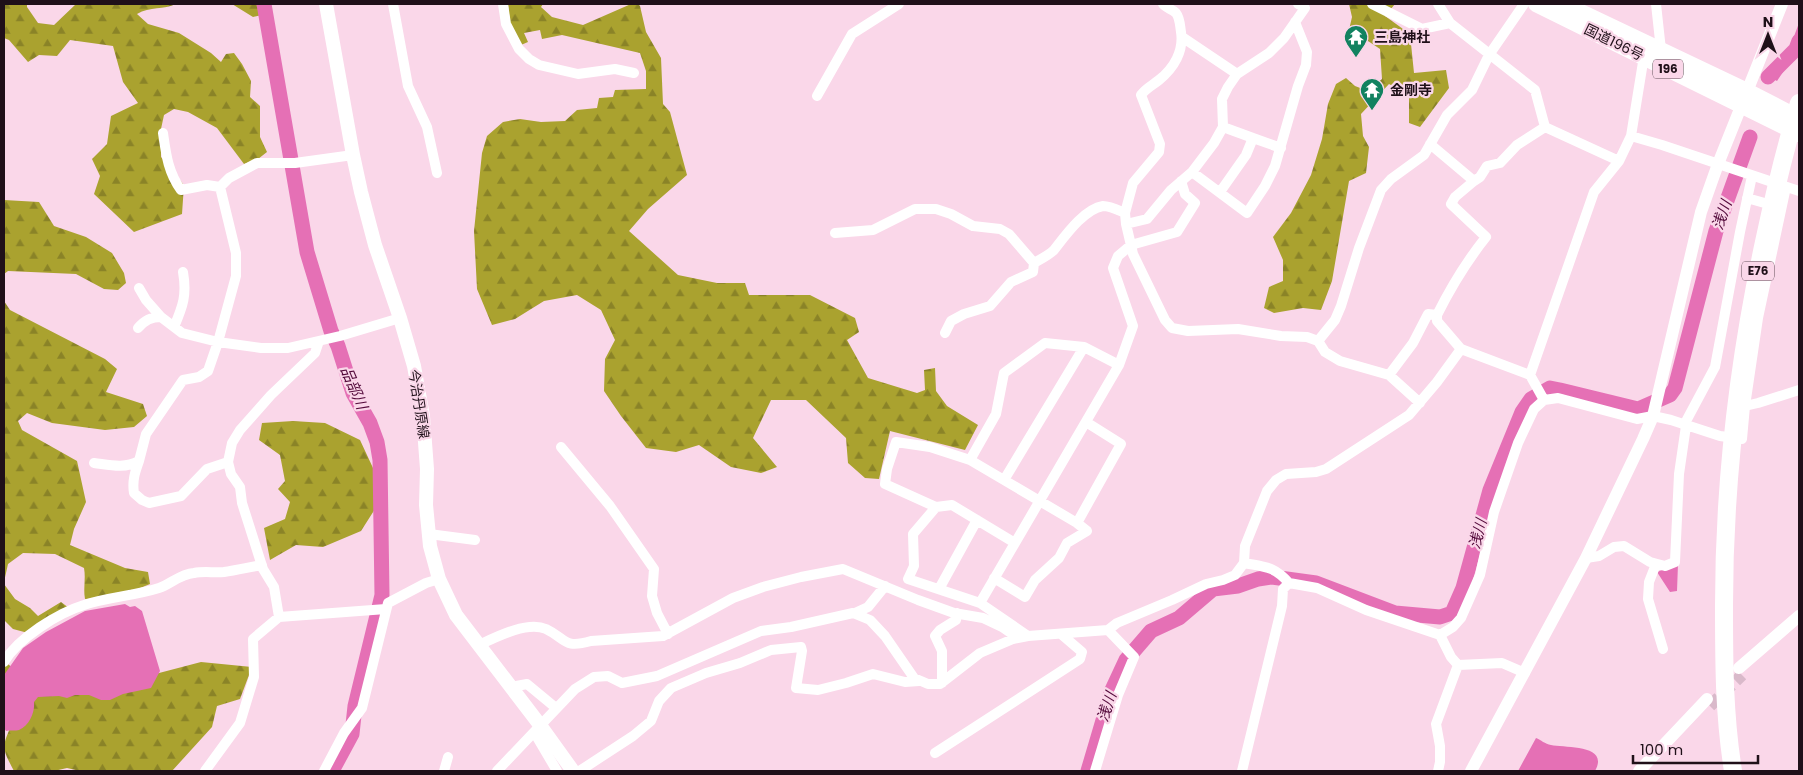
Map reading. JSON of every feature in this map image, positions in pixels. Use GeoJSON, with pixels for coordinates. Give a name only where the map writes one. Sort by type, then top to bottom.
{"type":"FeatureCollection","features":[{"type":"Feature","properties":{"kind":"highway","name":"国道196号"},"geometry":{"type":"LineString","coordinates":[[1536,4],[1644,56],[1744,98],[1799,118]]}},
{"type":"Feature","properties":{"kind":"highway","name":"国道196号"},"geometry":{"type":"LineString","coordinates":[[1564,4],[1660,50],[1744,98],[1799,134]]}},
{"type":"Feature","properties":{"kind":"highway","name":"E76"},"geometry":{"type":"LineString","coordinates":[[1724,605],[1725,529],[1740,367],[1775,192],[1799,103]]}},
{"type":"Feature","properties":{"kind":"highway"},"geometry":{"type":"LineString","coordinates":[[1724,605],[1726,718],[1733,771]]}},
{"type":"Feature","properties":{"kind":"highway"},"geometry":{"type":"LineString","coordinates":[[1724,605],[1744,771]]}},
{"type":"Feature","properties":{"kind":"main road","name":"今治丹原線"},"geometry":{"type":"LineString","coordinates":[[326,4],[353,155],[375,245],[414,366],[423,416],[427,469],[426,505],[430,546],[439,580],[456,615],[511,687],[537,729],[577,771]]}},
{"type":"Feature","properties":{"kind":"street"},"geometry":{"type":"LineString","coordinates":[[394,4],[408,86],[427,127],[437,173]]}},
{"type":"Feature","properties":{"kind":"street"},"geometry":{"type":"LineString","coordinates":[[504,4],[506,24],[519,49],[529,59],[539,65],[578,74],[614,69],[634,73]]}},
{"type":"Feature","properties":{"kind":"street"},"geometry":{"type":"LineString","coordinates":[[817,96],[852,34],[899,4]]}},
{"type":"Feature","properties":{"kind":"street"},"geometry":{"type":"LineString","coordinates":[[1372,4],[1422,29],[1450,22]]}},
{"type":"Feature","properties":{"kind":"street"},"geometry":{"type":"LineString","coordinates":[[1438,4],[1450,22],[1489,55],[1536,90],[1545,127]]}},
{"type":"Feature","properties":{"kind":"street"},"geometry":{"type":"LineString","coordinates":[[1318,341],[1335,320],[1341,306],[1359,248],[1381,190],[1424,155],[1447,116],[1472,90],[1489,55],[1524,4]]}},
{"type":"Feature","properties":{"kind":"street"},"geometry":{"type":"LineString","coordinates":[[1656,4],[1660,50]]}},
{"type":"Feature","properties":{"kind":"street"},"geometry":{"type":"LineString","coordinates":[[1471,771],[1586,558],[1653,416],[1702,212],[1718,164],[1782,4]]}},
{"type":"Feature","properties":{"kind":"street"},"geometry":{"type":"LineString","coordinates":[[1167,5],[1175,12],[1179,20],[1182,37],[1180,52],[1173,66],[1141,95],[1160,144],[1159,152],[1133,183],[1125,213],[1133,254],[1166,320],[1172,328],[1188,331],[1238,329],[1281,336],[1307,337],[1318,341],[1325,352],[1340,361],[1389,375],[1420,403]]}},
{"type":"Feature","properties":{"kind":"street"},"geometry":{"type":"LineString","coordinates":[[1126,224],[1147,219],[1171,190],[1192,172],[1214,142],[1222,127],[1222,99],[1228,86],[1237,74],[1269,53],[1284,38],[1306,5]]}},
{"type":"Feature","properties":{"kind":"street"},"geometry":{"type":"LineString","coordinates":[[1192,172],[1247,213],[1265,186],[1275,166],[1306,65],[1307,52],[1296,22]]}},
{"type":"Feature","properties":{"kind":"street"},"geometry":{"type":"LineString","coordinates":[[1182,37],[1237,74]]}},
{"type":"Feature","properties":{"kind":"street"},"geometry":{"type":"LineString","coordinates":[[1530,375],[1594,192],[1619,161],[1631,136],[1644,56]]}},
{"type":"Feature","properties":{"kind":"street"},"geometry":{"type":"LineString","coordinates":[[1222,127],[1281,148]]}},
{"type":"Feature","properties":{"kind":"street"},"geometry":{"type":"LineString","coordinates":[[1545,127],[1619,161]]}},
{"type":"Feature","properties":{"kind":"street"},"geometry":{"type":"LineString","coordinates":[[1544,400],[1530,375],[1461,349],[1437,321],[1437,315],[1453,282],[1486,237],[1451,204],[1455,196],[1480,177],[1487,166],[1500,163],[1517,145],[1545,127]]}},
{"type":"Feature","properties":{"kind":"street"},"geometry":{"type":"LineString","coordinates":[[163,133],[166,160],[172,178],[181,190],[207,185],[220,187]]}},
{"type":"Feature","properties":{"kind":"street"},"geometry":{"type":"LineString","coordinates":[[1631,136],[1799,191]]}},
{"type":"Feature","properties":{"kind":"street"},"geometry":{"type":"LineString","coordinates":[[1220,192],[1246,155],[1253,138]]}},
{"type":"Feature","properties":{"kind":"street"},"geometry":{"type":"LineString","coordinates":[[1430,144],[1474,181]]}},
{"type":"Feature","properties":{"kind":"street"},"geometry":{"type":"LineString","coordinates":[[220,187],[228,178],[258,163],[295,163],[353,155]]}},
{"type":"Feature","properties":{"kind":"street"},"geometry":{"type":"LineString","coordinates":[[1586,558],[1599,556],[1614,547],[1624,546],[1656,564],[1665,566],[1675,562],[1679,474],[1685,425],[1715,367],[1752,176]]}},
{"type":"Feature","properties":{"kind":"street"},"geometry":{"type":"LineString","coordinates":[[980,603],[1119,365],[1133,326],[1113,268],[1118,256],[1131,245],[1177,232],[1195,203],[1185,194],[1181,181]]}},
{"type":"Feature","properties":{"kind":"street"},"geometry":{"type":"LineString","coordinates":[[220,187],[236,253],[236,276],[218,342],[208,371],[199,376],[183,380],[146,434],[134,474],[134,493],[142,500],[149,502],[181,496],[207,470],[228,462]]}},
{"type":"Feature","properties":{"kind":"street"},"geometry":{"type":"LineString","coordinates":[[1440,635],[1453,627],[1461,618],[1480,575],[1494,512],[1518,444],[1534,410],[1544,400],[1558,398],[1637,419],[1653,416],[1720,436],[1742,439],[1758,318],[1786,187]]}},
{"type":"Feature","properties":{"kind":"street"},"geometry":{"type":"LineString","coordinates":[[1748,198],[1781,207]]}},
{"type":"Feature","properties":{"kind":"street"},"geometry":{"type":"LineString","coordinates":[[945,333],[952,321],[964,314],[990,306],[1011,282],[1032,272],[1034,263],[1053,250],[1060,240],[1088,212],[1102,206],[1112,207],[1125,213]]}},
{"type":"Feature","properties":{"kind":"street"},"geometry":{"type":"LineString","coordinates":[[835,234],[873,230],[915,209],[936,209],[952,214],[973,226],[1000,229],[1009,234],[1034,263]]}},
{"type":"Feature","properties":{"kind":"street"},"geometry":{"type":"LineString","coordinates":[[174,327],[186,295],[183,272]]}},
{"type":"Feature","properties":{"kind":"street"},"geometry":{"type":"LineString","coordinates":[[139,288],[146,300],[162,317],[182,333],[218,342],[261,348],[288,348],[400,318]]}},
{"type":"Feature","properties":{"kind":"street"},"geometry":{"type":"LineString","coordinates":[[1389,375],[1413,343],[1428,314],[1437,315]]}},
{"type":"Feature","properties":{"kind":"street"},"geometry":{"type":"LineString","coordinates":[[138,328],[144,321],[153,317],[162,317]]}},
{"type":"Feature","properties":{"kind":"street"},"geometry":{"type":"LineString","coordinates":[[279,617],[274,587],[262,565],[242,504],[240,487],[231,474],[228,462],[232,443],[240,430],[271,395],[315,353],[319,341]]}},
{"type":"Feature","properties":{"kind":"street"},"geometry":{"type":"LineString","coordinates":[[970,460],[996,414],[1004,373],[1045,343],[1084,347],[1119,365]]}},
{"type":"Feature","properties":{"kind":"street"},"geometry":{"type":"LineString","coordinates":[[1004,480],[1084,347]]}},
{"type":"Feature","properties":{"kind":"street"},"geometry":{"type":"LineString","coordinates":[[855,613],[870,620],[885,636],[914,678],[928,684],[940,684],[980,653],[1018,638],[1108,630],[1117,623],[1206,584],[1235,575],[1244,563],[1245,546],[1267,491],[1276,480],[1286,474],[1316,472],[1326,469],[1409,415],[1461,349]]}},
{"type":"Feature","properties":{"kind":"street"},"geometry":{"type":"LineString","coordinates":[[1745,406],[1799,390]]}},
{"type":"Feature","properties":{"kind":"street"},"geometry":{"type":"LineString","coordinates":[[1078,522],[1121,444],[1086,422]]}},
{"type":"Feature","properties":{"kind":"street"},"geometry":{"type":"LineString","coordinates":[[994,578],[1025,597],[1035,580],[1060,558],[1067,543],[1087,531],[1078,522],[970,460],[930,447],[896,442],[887,469],[885,484],[936,507],[952,505],[1015,542]]}},
{"type":"Feature","properties":{"kind":"street"},"geometry":{"type":"LineString","coordinates":[[561,447],[610,506],[654,569],[652,596],[657,613],[668,634]]}},
{"type":"Feature","properties":{"kind":"street"},"geometry":{"type":"LineString","coordinates":[[94,463],[130,466],[139,461]]}},
{"type":"Feature","properties":{"kind":"street"},"geometry":{"type":"LineString","coordinates":[[936,507],[913,534],[914,566],[908,579],[980,603],[1028,636]]}},
{"type":"Feature","properties":{"kind":"street"},"geometry":{"type":"LineString","coordinates":[[939,589],[977,520]]}},
{"type":"Feature","properties":{"kind":"street"},"geometry":{"type":"LineString","coordinates":[[429,534],[460,536],[475,540]]}},
{"type":"Feature","properties":{"kind":"street"},"geometry":{"type":"LineString","coordinates":[[1244,563],[1279,571],[1289,583]]}},
{"type":"Feature","properties":{"kind":"street"},"geometry":{"type":"LineString","coordinates":[[1656,564],[1648,582],[1648,599],[1662,649]]}},
{"type":"Feature","properties":{"kind":"street"},"geometry":{"type":"LineString","coordinates":[[4,662],[24,640],[68,611],[85,604],[160,588],[193,572],[224,572],[262,565]]}},
{"type":"Feature","properties":{"kind":"street"},"geometry":{"type":"LineString","coordinates":[[479,645],[502,634],[531,626],[545,628],[566,643],[580,644],[591,641],[663,636],[733,598],[763,587],[801,577],[843,570],[957,614],[983,618],[1002,627],[1018,638]]}},
{"type":"Feature","properties":{"kind":"street"},"geometry":{"type":"LineString","coordinates":[[324,771],[344,733],[362,708],[388,603],[426,583],[439,580]]}},
{"type":"Feature","properties":{"kind":"street"},"geometry":{"type":"LineString","coordinates":[[1242,771],[1282,606],[1282,589],[1289,583],[1316,588],[1366,610],[1440,635],[1451,657],[1458,665]]}},
{"type":"Feature","properties":{"kind":"street"},"geometry":{"type":"LineString","coordinates":[[497,771],[575,689],[594,677],[608,676],[622,683],[653,677],[761,631],[791,627],[855,613],[868,607],[885,586]]}},
{"type":"Feature","properties":{"kind":"street"},"geometry":{"type":"LineString","coordinates":[[205,771],[240,722],[254,677],[253,639],[279,617],[386,609]]}},
{"type":"Feature","properties":{"kind":"street"},"geometry":{"type":"LineString","coordinates":[[942,683],[942,651],[935,636],[940,630],[956,620],[957,614]]}},
{"type":"Feature","properties":{"kind":"street"},"geometry":{"type":"LineString","coordinates":[[1740,672],[1758,659],[1777,636],[1799,616]]}},
{"type":"Feature","properties":{"kind":"street"},"geometry":{"type":"LineString","coordinates":[[1095,771],[1118,695],[1134,657],[1108,630]]}},
{"type":"Feature","properties":{"kind":"street"},"geometry":{"type":"LineString","coordinates":[[935,753],[1080,659],[1082,652],[1061,634]]}},
{"type":"Feature","properties":{"kind":"street"},"geometry":{"type":"LineString","coordinates":[[653,677],[673,680],[740,664],[771,650],[800,646],[802,651],[796,688],[818,690],[872,674],[905,682],[920,681]]}},
{"type":"Feature","properties":{"kind":"street"},"geometry":{"type":"LineString","coordinates":[[1458,665],[1502,664],[1525,673]]}},
{"type":"Feature","properties":{"kind":"street"},"geometry":{"type":"LineString","coordinates":[[1441,768],[1436,724],[1458,665]]}},
{"type":"Feature","properties":{"kind":"street"},"geometry":{"type":"LineString","coordinates":[[577,771],[632,736],[651,721],[659,701],[671,688],[706,672]]}},
{"type":"Feature","properties":{"kind":"street"},"geometry":{"type":"LineString","coordinates":[[511,687],[526,684],[556,708]]}},
{"type":"Feature","properties":{"kind":"street"},"geometry":{"type":"LineString","coordinates":[[1639,771],[1709,703]]}},
{"type":"Feature","properties":{"kind":"street"},"geometry":{"type":"LineString","coordinates":[[537,729],[557,771]]}},
{"type":"Feature","properties":{"kind":"street"},"geometry":{"type":"LineString","coordinates":[[444,771],[448,757]]}},
{"type":"Feature","properties":{"kind":"green space"},"geometry":{"type":"Polygon","coordinates":[[[4,4],[27,4],[27,7],[38,23],[54,25],[76,4],[176,4],[137,14],[148,24],[179,33],[211,53],[221,62],[226,54],[234,53],[251,81],[250,97],[260,106],[260,137],[267,152],[258,159],[244,164],[217,128],[188,112],[174,109],[164,115],[161,129],[161,157],[184,185],[182,214],[134,232],[94,194],[100,176],[92,159],[107,144],[111,116],[138,103],[123,82],[113,46],[70,40],[57,56],[39,55],[28,62],[9,40],[4,38],[4,4]]]}},
{"type":"Feature","properties":{"kind":"green space"},"geometry":{"type":"Polygon","coordinates":[[[232,4],[260,4],[262,15],[253,17],[232,4]]]}},
{"type":"Feature","properties":{"kind":"green space"},"geometry":{"type":"Polygon","coordinates":[[[508,4],[543,4],[541,7],[552,17],[583,25],[631,4],[638,4],[646,32],[661,58],[663,104],[670,112],[687,175],[648,209],[629,231],[678,275],[717,283],[745,283],[749,295],[810,295],[855,318],[859,332],[847,340],[868,378],[917,393],[925,390],[924,370],[935,368],[936,391],[947,406],[978,425],[965,450],[890,431],[879,479],[865,478],[848,463],[846,438],[806,400],[771,400],[753,438],[777,467],[761,473],[731,467],[699,445],[676,452],[646,448],[604,391],[605,359],[615,340],[601,310],[577,295],[544,301],[515,319],[492,325],[477,289],[474,231],[482,153],[487,136],[503,122],[520,119],[541,122],[565,121],[577,110],[597,108],[599,98],[613,97],[615,90],[646,89],[646,71],[640,53],[562,35],[542,39],[540,30],[524,33],[528,42],[521,45],[510,23],[508,4]]]}},
{"type":"Feature","properties":{"kind":"green space"},"geometry":{"type":"Polygon","coordinates":[[[1349,4],[1395,4],[1385,16],[1410,34],[1414,73],[1446,70],[1449,88],[1420,127],[1409,123],[1409,95],[1389,84],[1361,114],[1363,136],[1369,147],[1366,173],[1349,181],[1332,281],[1321,310],[1303,308],[1274,313],[1264,308],[1269,287],[1283,281],[1283,260],[1273,237],[1291,213],[1311,175],[1322,139],[1328,104],[1336,84],[1346,78],[1355,86],[1368,91],[1382,79],[1380,49],[1368,41],[1353,39],[1349,30],[1352,17],[1349,4]]]}},
{"type":"Feature","properties":{"kind":"green space"},"geometry":{"type":"Polygon","coordinates":[[[4,200],[39,202],[54,226],[86,237],[112,253],[124,273],[126,283],[118,290],[104,289],[76,274],[8,271],[4,274],[4,200]]]}},
{"type":"Feature","properties":{"kind":"green space"},"geometry":{"type":"Polygon","coordinates":[[[4,301],[10,310],[105,359],[117,369],[106,392],[143,404],[147,416],[134,427],[105,430],[52,423],[27,413],[18,421],[22,430],[77,461],[86,502],[74,529],[70,545],[125,568],[148,572],[150,584],[118,597],[85,599],[84,568],[55,554],[23,553],[8,564],[4,582],[4,301]]]}},
{"type":"Feature","properties":{"kind":"green space"},"geometry":{"type":"Polygon","coordinates":[[[293,421],[325,423],[360,440],[373,468],[375,509],[361,531],[323,547],[296,545],[270,560],[264,528],[285,519],[290,502],[278,489],[285,481],[280,455],[259,440],[262,423],[293,421]]]}},
{"type":"Feature","properties":{"kind":"green space"},"geometry":{"type":"Polygon","coordinates":[[[4,584],[15,599],[30,608],[38,616],[61,602],[69,608],[28,633],[13,629],[4,620],[4,584]]]}},
{"type":"Feature","properties":{"kind":"green space"},"geometry":{"type":"Polygon","coordinates":[[[4,661],[18,672],[140,678],[201,662],[252,667],[240,699],[217,706],[212,727],[172,771],[80,771],[67,768],[54,771],[14,771],[4,748],[12,724],[4,714],[4,661]]]}},
{"type":"Feature","properties":{"kind":"shaded area"},"geometry":{"type":"Polygon","coordinates":[[[1799,23],[1799,46],[1777,81],[1773,79],[1776,64],[1790,47],[1799,23]]]}},
{"type":"Feature","properties":{"kind":"shaded area"},"geometry":{"type":"Polygon","coordinates":[[[1678,564],[1677,591],[1670,592],[1657,572],[1678,564]]]}},
{"type":"Feature","properties":{"kind":"shaded area"},"geometry":{"type":"Polygon","coordinates":[[[125,604],[130,607],[135,606],[142,611],[160,671],[151,688],[123,694],[110,700],[101,700],[89,695],[75,695],[67,698],[59,696],[38,697],[34,702],[31,718],[26,725],[19,730],[6,731],[4,728],[4,675],[23,648],[46,632],[85,611],[125,604]]]}},
{"type":"Feature","properties":{"kind":"shaded area"},"geometry":{"type":"Polygon","coordinates":[[[1536,738],[1549,744],[1575,747],[1591,752],[1596,756],[1598,762],[1595,771],[1518,771],[1536,738]]]}},
{"type":"Feature","properties":{"kind":"waterway","name":"品部川"},"geometry":{"type":"LineString","coordinates":[[264,4],[307,252],[331,331],[338,346],[353,393],[370,423],[377,442],[380,460],[382,595],[355,706],[352,734],[332,771]]}},
{"type":"Feature","properties":{"kind":"waterway","name":"浅川"},"geometry":{"type":"LineString","coordinates":[[1768,77],[1796,49],[1799,41]]}},
{"type":"Feature","properties":{"kind":"waterway","name":"浅川"},"geometry":{"type":"LineString","coordinates":[[1088,771],[1112,690],[1126,660],[1151,631],[1179,618],[1213,589],[1238,586],[1258,579],[1272,577],[1316,583],[1395,613],[1440,617],[1452,613],[1463,588],[1490,490],[1522,412],[1531,399],[1550,388],[1638,409],[1670,395],[1675,388],[1716,231],[1750,137]]}},
{"type":"Feature","properties":{"kind":"tunnel"},"geometry":{"type":"LineString","coordinates":[[1710,706],[1742,675]]}},
{"type":"Feature","properties":{"kind":"place","name":"三島神社"},"geometry":{"type":"Point","coordinates":[1356,58]}},
{"type":"Feature","properties":{"kind":"place","name":"金剛寺"},"geometry":{"type":"Point","coordinates":[1372,111]}}]}
